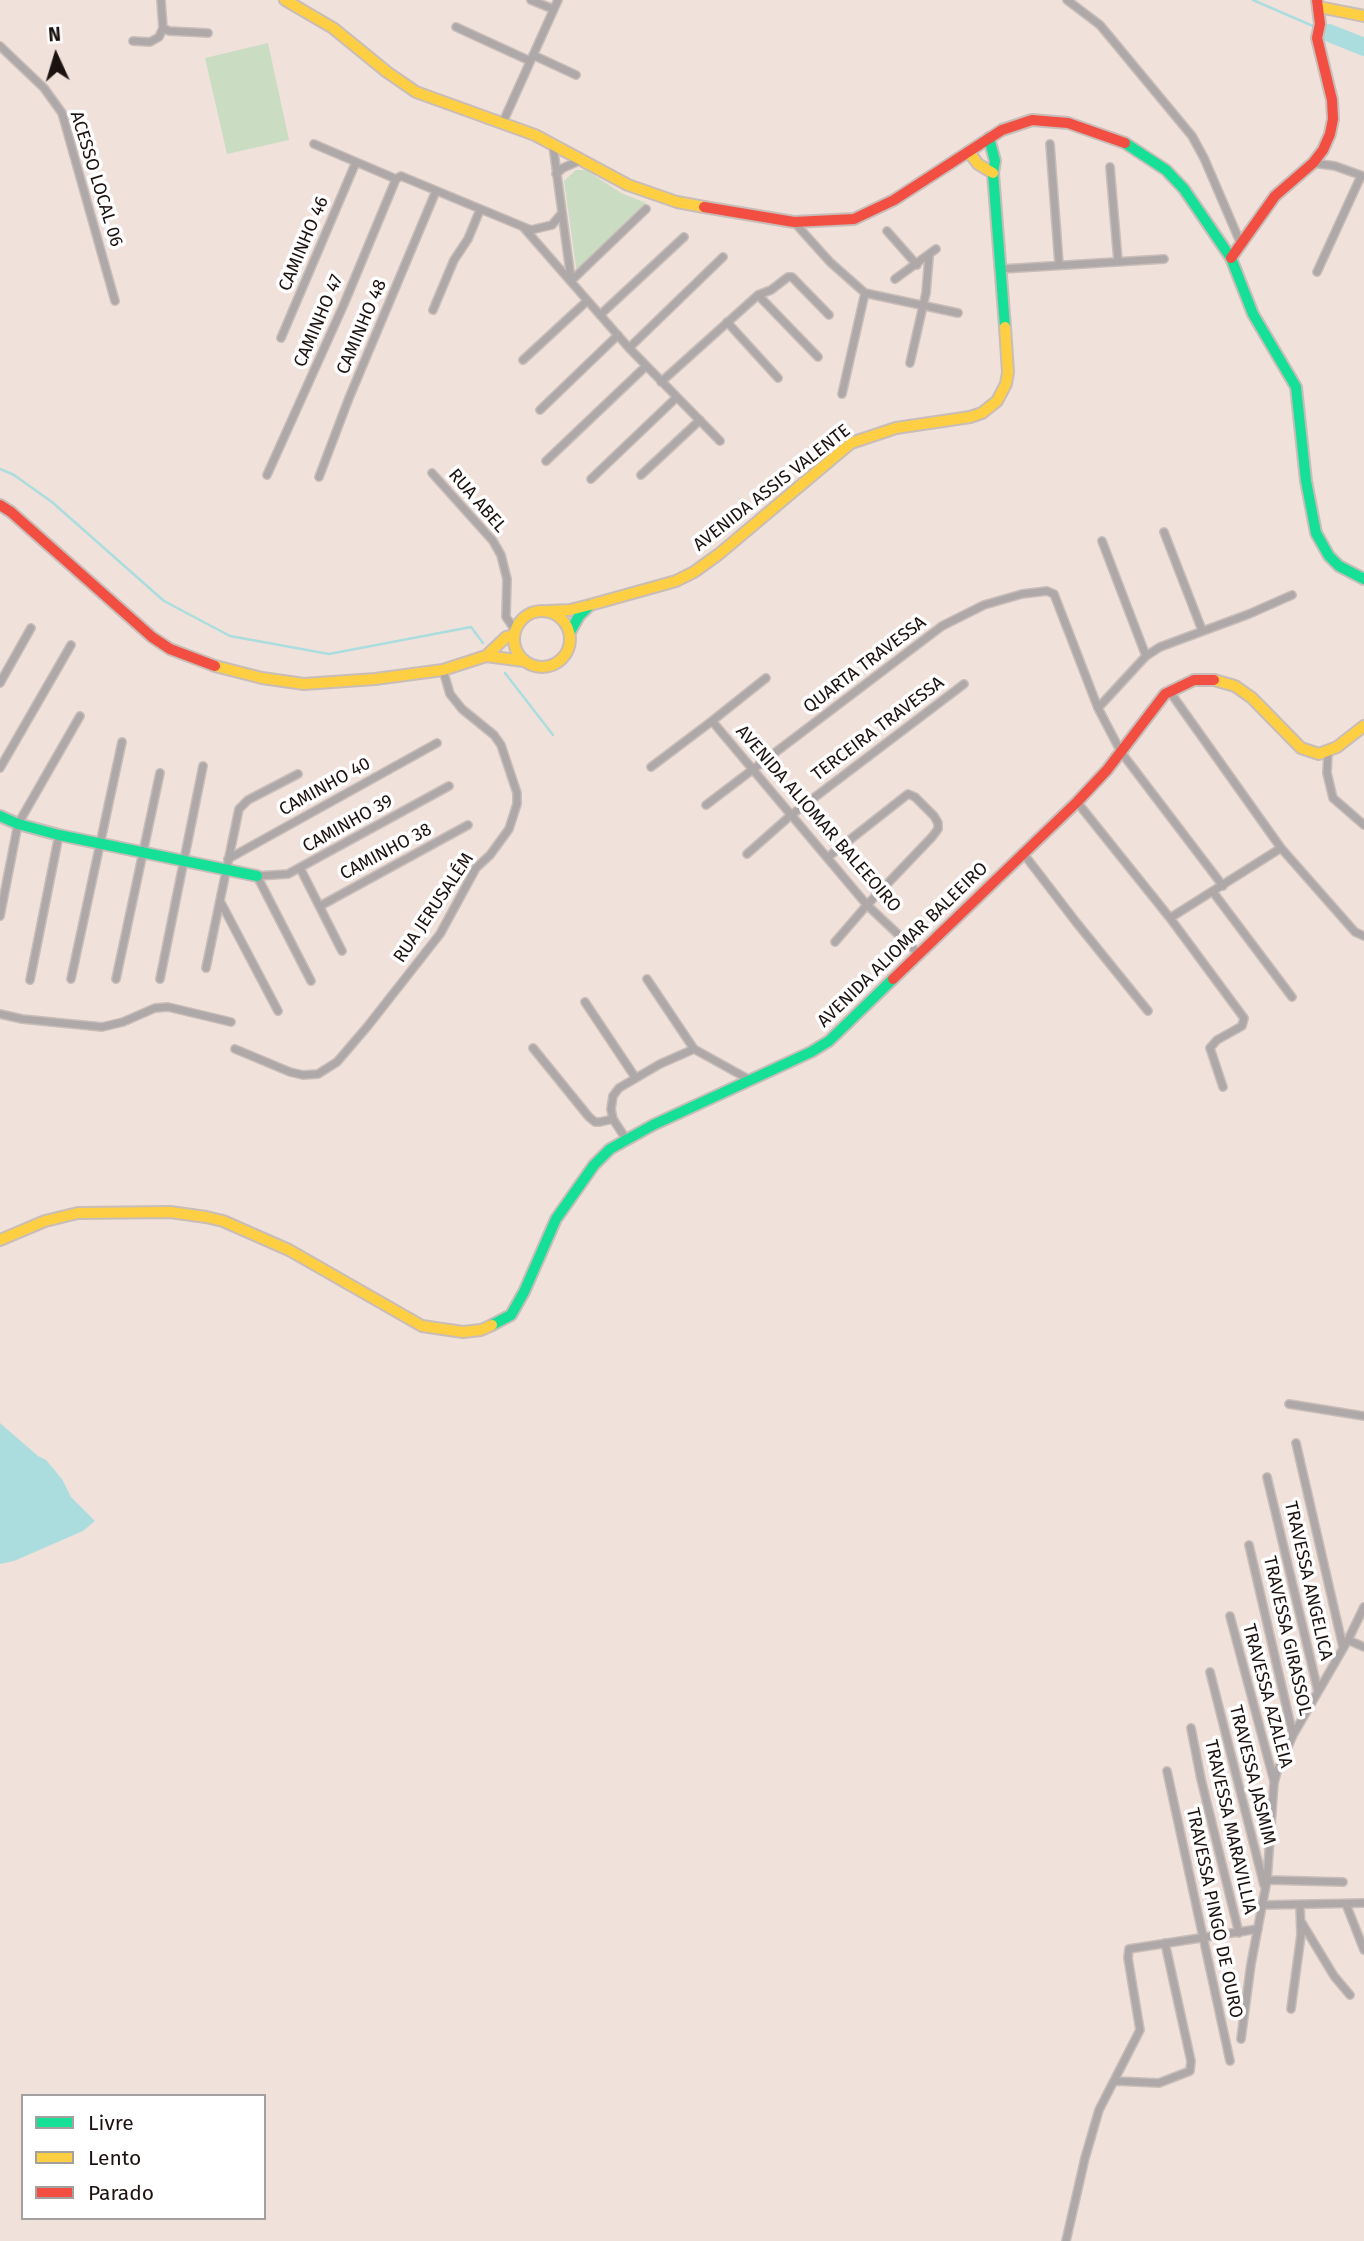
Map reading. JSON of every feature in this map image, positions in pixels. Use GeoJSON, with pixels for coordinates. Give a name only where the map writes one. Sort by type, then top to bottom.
{"type":"FeatureCollection","features":[{"type":"Feature","properties":{"kind":"main road"},"geometry":{"type":"LineString","coordinates":[[286,0],[333,28],[416,92],[503,122],[553,144],[628,185],[677,202],[794,222],[845,220],[862,216],[894,200],[989,138],[1021,122],[1049,120],[1090,129],[1130,145],[1166,170],[1184,189],[1231,258],[1253,314],[1296,387],[1306,481],[1316,533],[1329,556],[1339,566],[1364,579]]}},
{"type":"Feature","properties":{"kind":"main road"},"geometry":{"type":"LineString","coordinates":[[1231,258],[1275,196],[1313,163],[1326,142],[1333,119],[1332,100],[1317,38],[1318,4],[1364,16]]}},
{"type":"Feature","properties":{"kind":"main road","name":"AVENIDA ASSIS VALENTE"},"geometry":{"type":"LineString","coordinates":[[547,611],[590,605],[660,587],[694,572],[851,443],[879,432],[950,422],[982,414],[990,409],[1002,393],[1008,372],[993,173],[995,161],[989,138]]}},
{"type":"Feature","properties":{"kind":"main road"},"geometry":{"type":"LineString","coordinates":[[969,152],[978,164],[993,173]]}},
{"type":"Feature","properties":{"kind":"main road"},"geometry":{"type":"LineString","coordinates":[[0,505],[152,637],[170,649],[202,663],[262,678],[304,684],[375,679],[443,670],[486,656],[514,632],[522,618],[533,612],[547,611],[562,618],[570,632]]}},
{"type":"Feature","properties":{"kind":"main road"},"geometry":{"type":"LineString","coordinates":[[486,656],[524,661],[540,667],[557,663],[568,650],[570,632],[579,616],[590,605]]}},
{"type":"Feature","properties":{"kind":"main road"},"geometry":{"type":"LineString","coordinates":[[514,632],[518,653],[524,661]]}},
{"type":"Feature","properties":{"kind":"main road","name":"AVENIDA ALIOMAR BALEEIRO"},"geometry":{"type":"LineString","coordinates":[[0,1240],[44,1221],[78,1213],[170,1212],[206,1217],[223,1221],[289,1250],[422,1326],[463,1332],[481,1330],[511,1315],[556,1219],[594,1165],[610,1149],[829,1041],[1077,802],[1121,752],[1159,699],[1194,680],[1209,680],[1235,686],[1252,698],[1301,748],[1320,754],[1328,752]]}},
{"type":"Feature","properties":{"kind":"main road"},"geometry":{"type":"LineString","coordinates":[[1328,752],[1364,725]]}},
{"type":"Feature","properties":{"kind":"main road"},"geometry":{"type":"LineString","coordinates":[[0,816],[59,835],[183,859],[227,864],[257,876]]}},
{"type":"Feature","properties":{"kind":"street"},"geometry":{"type":"LineString","coordinates":[[133,41],[150,42],[159,37],[163,28],[161,0]]}},
{"type":"Feature","properties":{"kind":"street"},"geometry":{"type":"LineString","coordinates":[[531,0],[553,9]]}},
{"type":"Feature","properties":{"kind":"street"},"geometry":{"type":"LineString","coordinates":[[503,122],[558,0]]}},
{"type":"Feature","properties":{"kind":"street"},"geometry":{"type":"LineString","coordinates":[[1068,0],[1100,25],[1192,136],[1241,244]]}},
{"type":"Feature","properties":{"kind":"street"},"geometry":{"type":"LineString","coordinates":[[456,27],[576,75]]}},
{"type":"Feature","properties":{"kind":"street"},"geometry":{"type":"LineString","coordinates":[[163,28],[169,31],[208,33]]}},
{"type":"Feature","properties":{"kind":"street","name":"ACESSO LOCAL 06"},"geometry":{"type":"LineString","coordinates":[[0,47],[44,88],[62,113],[115,301]]}},
{"type":"Feature","properties":{"kind":"street"},"geometry":{"type":"LineString","coordinates":[[314,144],[396,179],[401,176],[531,230],[552,225],[562,213]]}},
{"type":"Feature","properties":{"kind":"street"},"geometry":{"type":"LineString","coordinates":[[553,144],[571,281]]}},
{"type":"Feature","properties":{"kind":"street"},"geometry":{"type":"LineString","coordinates":[[1050,144],[1059,264]]}},
{"type":"Feature","properties":{"kind":"street"},"geometry":{"type":"LineString","coordinates":[[556,174],[581,160]]}},
{"type":"Feature","properties":{"kind":"street","name":"CAMINHO 46"},"geometry":{"type":"LineString","coordinates":[[281,338],[356,162]]}},
{"type":"Feature","properties":{"kind":"street"},"geometry":{"type":"LineString","coordinates":[[1313,163],[1335,166],[1363,176],[1317,272]]}},
{"type":"Feature","properties":{"kind":"street"},"geometry":{"type":"LineString","coordinates":[[1110,167],[1118,261]]}},
{"type":"Feature","properties":{"kind":"street","name":"CAMINHO 47"},"geometry":{"type":"LineString","coordinates":[[267,475],[344,304],[396,179]]}},
{"type":"Feature","properties":{"kind":"street","name":"CAMINHO 48"},"geometry":{"type":"LineString","coordinates":[[319,477],[349,398],[436,191]]}},
{"type":"Feature","properties":{"kind":"street"},"geometry":{"type":"LineString","coordinates":[[571,281],[646,209]]}},
{"type":"Feature","properties":{"kind":"street"},"geometry":{"type":"LineString","coordinates":[[433,310],[454,260],[468,239],[480,210]]}},
{"type":"Feature","properties":{"kind":"street"},"geometry":{"type":"LineString","coordinates":[[794,222],[830,262],[865,293],[958,313]]}},
{"type":"Feature","properties":{"kind":"street"},"geometry":{"type":"LineString","coordinates":[[524,228],[629,348],[720,441]]}},
{"type":"Feature","properties":{"kind":"street"},"geometry":{"type":"LineString","coordinates":[[887,231],[917,265]]}},
{"type":"Feature","properties":{"kind":"street"},"geometry":{"type":"LineString","coordinates":[[600,316],[684,237]]}},
{"type":"Feature","properties":{"kind":"street"},"geometry":{"type":"LineString","coordinates":[[895,279],[929,257],[936,249]]}},
{"type":"Feature","properties":{"kind":"street"},"geometry":{"type":"LineString","coordinates":[[629,348],[723,257]]}},
{"type":"Feature","properties":{"kind":"street"},"geometry":{"type":"LineString","coordinates":[[910,363],[926,293],[929,257]]}},
{"type":"Feature","properties":{"kind":"street"},"geometry":{"type":"LineString","coordinates":[[1002,269],[1164,259]]}},
{"type":"Feature","properties":{"kind":"street"},"geometry":{"type":"LineString","coordinates":[[661,382],[758,295],[771,290],[790,276],[829,315]]}},
{"type":"Feature","properties":{"kind":"street"},"geometry":{"type":"LineString","coordinates":[[842,394],[865,293]]}},
{"type":"Feature","properties":{"kind":"street"},"geometry":{"type":"LineString","coordinates":[[758,295],[818,357]]}},
{"type":"Feature","properties":{"kind":"street"},"geometry":{"type":"LineString","coordinates":[[523,360],[587,300]]}},
{"type":"Feature","properties":{"kind":"street"},"geometry":{"type":"LineString","coordinates":[[727,322],[778,377]]}},
{"type":"Feature","properties":{"kind":"street"},"geometry":{"type":"LineString","coordinates":[[540,410],[618,335]]}},
{"type":"Feature","properties":{"kind":"street"},"geometry":{"type":"LineString","coordinates":[[546,461],[646,366]]}},
{"type":"Feature","properties":{"kind":"street"},"geometry":{"type":"LineString","coordinates":[[591,479],[677,397]]}},
{"type":"Feature","properties":{"kind":"street"},"geometry":{"type":"LineString","coordinates":[[641,474],[700,419]]}},
{"type":"Feature","properties":{"kind":"street","name":"RUA ABEL"},"geometry":{"type":"LineString","coordinates":[[432,473],[493,541],[501,555],[507,579],[506,617],[514,632]]}},
{"type":"Feature","properties":{"kind":"street"},"geometry":{"type":"LineString","coordinates":[[1164,532],[1202,630]]}},
{"type":"Feature","properties":{"kind":"street"},"geometry":{"type":"LineString","coordinates":[[1102,541],[1146,656]]}},
{"type":"Feature","properties":{"kind":"street","name":"QUARTA TRAVESSA"},"geometry":{"type":"LineString","coordinates":[[706,805],[942,626],[984,606],[1023,594],[1047,591],[1054,594],[1098,708]]}},
{"type":"Feature","properties":{"kind":"street"},"geometry":{"type":"LineString","coordinates":[[1223,886],[1121,752],[1098,708],[1146,656],[1160,647],[1250,614],[1292,595]]}},
{"type":"Feature","properties":{"kind":"street"},"geometry":{"type":"LineString","coordinates":[[0,683],[31,628]]}},
{"type":"Feature","properties":{"kind":"street"},"geometry":{"type":"LineString","coordinates":[[0,768],[71,645]]}},
{"type":"Feature","properties":{"kind":"street","name":"RUA JERUSALÉM"},"geometry":{"type":"LineString","coordinates":[[235,1049],[289,1072],[303,1075],[318,1074],[337,1062],[368,1027],[440,934],[476,868],[490,855],[509,829],[517,804],[517,793],[501,745],[494,735],[462,709],[450,694],[443,670]]}},
{"type":"Feature","properties":{"kind":"street","name":"AVENIDA ALIOMAR BALEEOIRO"},"geometry":{"type":"LineString","coordinates":[[766,678],[712,720],[867,905],[920,955]]}},
{"type":"Feature","properties":{"kind":"street","name":"TERCEIRA TRAVESSA"},"geometry":{"type":"LineString","coordinates":[[747,854],[790,816],[964,684]]}},
{"type":"Feature","properties":{"kind":"street"},"geometry":{"type":"LineString","coordinates":[[1170,692],[1281,848],[1355,932],[1364,936]]}},
{"type":"Feature","properties":{"kind":"street"},"geometry":{"type":"LineString","coordinates":[[0,916],[19,824],[80,716]]}},
{"type":"Feature","properties":{"kind":"street"},"geometry":{"type":"LineString","coordinates":[[651,767],[712,720]]}},
{"type":"Feature","properties":{"kind":"street"},"geometry":{"type":"LineString","coordinates":[[71,979],[122,742]]}},
{"type":"Feature","properties":{"kind":"street","name":"CAMINHO 40"},"geometry":{"type":"LineString","coordinates":[[227,864],[437,743]]}},
{"type":"Feature","properties":{"kind":"street"},"geometry":{"type":"LineString","coordinates":[[1328,752],[1327,773],[1333,798],[1364,825]]}},
{"type":"Feature","properties":{"kind":"street"},"geometry":{"type":"LineString","coordinates":[[160,979],[203,766]]}},
{"type":"Feature","properties":{"kind":"street"},"geometry":{"type":"LineString","coordinates":[[116,979],[160,773]]}},
{"type":"Feature","properties":{"kind":"street"},"geometry":{"type":"LineString","coordinates":[[206,968],[237,816],[244,803],[298,774]]}},
{"type":"Feature","properties":{"kind":"street","name":"CAMINHO 39"},"geometry":{"type":"LineString","coordinates":[[257,876],[288,874],[449,786]]}},
{"type":"Feature","properties":{"kind":"street"},"geometry":{"type":"LineString","coordinates":[[828,857],[908,794],[915,797],[934,816],[938,829],[835,942]]}},
{"type":"Feature","properties":{"kind":"street"},"geometry":{"type":"LineString","coordinates":[[1077,802],[1170,918],[1244,1018],[1242,1026],[1217,1040],[1210,1048],[1223,1087]]}},
{"type":"Feature","properties":{"kind":"street","name":"CAMINHO 38"},"geometry":{"type":"LineString","coordinates":[[320,906],[468,825]]}},
{"type":"Feature","properties":{"kind":"street"},"geometry":{"type":"LineString","coordinates":[[30,980],[59,835]]}},
{"type":"Feature","properties":{"kind":"street"},"geometry":{"type":"LineString","coordinates":[[1170,918],[1281,848]]}},
{"type":"Feature","properties":{"kind":"street"},"geometry":{"type":"LineString","coordinates":[[1023,853],[1148,1011]]}},
{"type":"Feature","properties":{"kind":"street"},"geometry":{"type":"LineString","coordinates":[[1,860],[10,861]]}},
{"type":"Feature","properties":{"kind":"street"},"geometry":{"type":"LineString","coordinates":[[300,868],[342,951]]}},
{"type":"Feature","properties":{"kind":"street"},"geometry":{"type":"LineString","coordinates":[[257,876],[311,981]]}},
{"type":"Feature","properties":{"kind":"street"},"geometry":{"type":"LineString","coordinates":[[1213,892],[1292,997]]}},
{"type":"Feature","properties":{"kind":"street"},"geometry":{"type":"LineString","coordinates":[[219,901],[278,1011]]}},
{"type":"Feature","properties":{"kind":"street"},"geometry":{"type":"LineString","coordinates":[[647,979],[694,1049],[750,1080]]}},
{"type":"Feature","properties":{"kind":"street"},"geometry":{"type":"LineString","coordinates":[[585,1002],[635,1077]]}},
{"type":"Feature","properties":{"kind":"street"},"geometry":{"type":"LineString","coordinates":[[0,1014],[22,1019],[102,1027],[123,1023],[155,1008],[168,1007],[231,1022]]}},
{"type":"Feature","properties":{"kind":"street"},"geometry":{"type":"LineString","coordinates":[[533,1048],[589,1117],[595,1122],[613,1119]]}},
{"type":"Feature","properties":{"kind":"street"},"geometry":{"type":"LineString","coordinates":[[626,1139],[613,1119],[611,1109],[613,1096],[619,1088],[635,1077],[694,1049]]}},
{"type":"Feature","properties":{"kind":"street"},"geometry":{"type":"LineString","coordinates":[[1289,1404],[1364,1416]]}},
{"type":"Feature","properties":{"kind":"street"},"geometry":{"type":"LineString","coordinates":[[1296,1443],[1343,1647]]}},
{"type":"Feature","properties":{"kind":"street","name":"TRAVESSA ANGELICA"},"geometry":{"type":"LineString","coordinates":[[1267,1477],[1318,1692]]}},
{"type":"Feature","properties":{"kind":"street","name":"TRAVESSA GIRASSOL"},"geometry":{"type":"LineString","coordinates":[[1249,1545],[1293,1735]]}},
{"type":"Feature","properties":{"kind":"street"},"geometry":{"type":"LineString","coordinates":[[1241,2039],[1266,1883],[1274,1783],[1293,1735],[1364,1607]]}},
{"type":"Feature","properties":{"kind":"street","name":"TRAVESSA AZALEIA"},"geometry":{"type":"LineString","coordinates":[[1230,1616],[1274,1783]]}},
{"type":"Feature","properties":{"kind":"street"},"geometry":{"type":"LineString","coordinates":[[1348,1640],[1364,1647]]}},
{"type":"Feature","properties":{"kind":"street","name":"TRAVESSA JASMIM"},"geometry":{"type":"LineString","coordinates":[[1210,1672],[1266,1883]]}},
{"type":"Feature","properties":{"kind":"street","name":"TRAVESSA MARAVILLIA"},"geometry":{"type":"LineString","coordinates":[[1191,1728],[1239,1933]]}},
{"type":"Feature","properties":{"kind":"street","name":"TRAVESSA PINGO DE OURO"},"geometry":{"type":"LineString","coordinates":[[1167,1770],[1230,2061]]}},
{"type":"Feature","properties":{"kind":"street"},"geometry":{"type":"LineString","coordinates":[[1266,1883],[1343,1882]]}},
{"type":"Feature","properties":{"kind":"street"},"geometry":{"type":"LineString","coordinates":[[1262,1905],[1364,1903]]}},
{"type":"Feature","properties":{"kind":"street"},"geometry":{"type":"LineString","coordinates":[[1346,1905],[1364,1950]]}},
{"type":"Feature","properties":{"kind":"street"},"geometry":{"type":"LineString","coordinates":[[1290,2010],[1302,1922],[1300,1906]]}},
{"type":"Feature","properties":{"kind":"street"},"geometry":{"type":"LineString","coordinates":[[1302,1922],[1334,1976],[1350,1995]]}},
{"type":"Feature","properties":{"kind":"street"},"geometry":{"type":"LineString","coordinates":[[1066,2241],[1099,2110],[1140,2030],[1128,1954],[1131,1948],[1258,1929]]}},
{"type":"Feature","properties":{"kind":"street"},"geometry":{"type":"LineString","coordinates":[[1115,2081],[1159,2083],[1190,2071],[1191,2061],[1165,1943]]}},
{"type":"Feature","properties":{"kind":"green space"},"geometry":{"type":"Polygon","coordinates":[[[268,43],[289,140],[227,154],[205,58],[268,43]]]}},
{"type":"Feature","properties":{"kind":"green space"},"geometry":{"type":"Polygon","coordinates":[[[576,170],[586,170],[621,193],[646,203],[577,274],[564,181],[576,170]]]}},
{"type":"Feature","properties":{"kind":"water"},"geometry":{"type":"Polygon","coordinates":[[[0,1423],[46,1460],[62,1479],[71,1497],[95,1521],[83,1531],[14,1561],[0,1564],[0,1423]]]}},
{"type":"Feature","properties":{"kind":"waterway"},"geometry":{"type":"LineString","coordinates":[[1253,0],[1313,26]]}},
{"type":"Feature","properties":{"kind":"waterway"},"geometry":{"type":"LineString","coordinates":[[1329,33],[1364,47]]}},
{"type":"Feature","properties":{"kind":"waterway"},"geometry":{"type":"LineString","coordinates":[[0,469],[14,475],[52,502],[164,601],[230,636],[329,654],[471,627],[483,643]]}},
{"type":"Feature","properties":{"kind":"waterway"},"geometry":{"type":"LineString","coordinates":[[505,673],[553,735]]}},
{"type":"Feature","properties":{"kind":"traffic: fast"},"geometry":{"type":"LineString","coordinates":[[989,138],[995,161],[993,173],[1005,327]]}},
{"type":"Feature","properties":{"kind":"traffic: fast"},"geometry":{"type":"LineString","coordinates":[[1125,143],[1166,170],[1184,189],[1231,258],[1253,314],[1296,387],[1306,481],[1316,533],[1329,556],[1339,566],[1364,579]]}},
{"type":"Feature","properties":{"kind":"traffic: fast"},"geometry":{"type":"LineString","coordinates":[[570,632],[579,616],[590,605]]}},
{"type":"Feature","properties":{"kind":"traffic: fast"},"geometry":{"type":"LineString","coordinates":[[0,816],[59,835],[257,876]]}},
{"type":"Feature","properties":{"kind":"traffic: fast"},"geometry":{"type":"LineString","coordinates":[[492,1325],[511,1315],[556,1219],[594,1165],[610,1149],[653,1125],[811,1052],[829,1041],[893,979]]}},
{"type":"Feature","properties":{"kind":"traffic: slow"},"geometry":{"type":"LineString","coordinates":[[285,0],[333,28],[416,92],[535,135],[628,185],[677,202],[704,207]]}},
{"type":"Feature","properties":{"kind":"traffic: slow"},"geometry":{"type":"LineString","coordinates":[[1319,7],[1364,16]]}},
{"type":"Feature","properties":{"kind":"traffic: slow"},"geometry":{"type":"LineString","coordinates":[[969,152],[978,164],[993,173]]}},
{"type":"Feature","properties":{"kind":"traffic: slow"},"geometry":{"type":"LineString","coordinates":[[547,611],[570,610],[590,605],[676,581],[694,572],[851,443],[896,428],[982,413],[997,401],[1006,384],[1008,372],[1005,327]]}},
{"type":"Feature","properties":{"kind":"traffic: slow"},"geometry":{"type":"LineString","coordinates":[[536,611],[548,611],[562,619],[570,633],[570,639],[568,650],[562,659],[548,667],[536,667],[519,655],[514,645],[514,633],[526,616],[536,611]]}},
{"type":"Feature","properties":{"kind":"traffic: slow"},"geometry":{"type":"LineString","coordinates":[[486,656],[506,637],[514,635]]}},
{"type":"Feature","properties":{"kind":"traffic: slow"},"geometry":{"type":"LineString","coordinates":[[215,666],[262,678],[304,684],[375,679],[443,670],[486,656],[524,661]]}},
{"type":"Feature","properties":{"kind":"traffic: slow"},"geometry":{"type":"LineString","coordinates":[[1214,680],[1235,686],[1252,698],[1301,748],[1319,754],[1337,747],[1364,726]]}},
{"type":"Feature","properties":{"kind":"traffic: slow"},"geometry":{"type":"LineString","coordinates":[[0,1240],[45,1221],[78,1213],[170,1212],[206,1217],[223,1221],[289,1250],[422,1326],[463,1332],[481,1330],[492,1325]]}},
{"type":"Feature","properties":{"kind":"traffic: jam"},"geometry":{"type":"LineString","coordinates":[[1231,258],[1275,196],[1313,163],[1330,134],[1333,119],[1332,100],[1317,38],[1320,24],[1317,0]]}},
{"type":"Feature","properties":{"kind":"traffic: jam"},"geometry":{"type":"LineString","coordinates":[[704,207],[794,222],[854,219],[894,200],[1002,130],[1032,120],[1068,123],[1125,143]]}},
{"type":"Feature","properties":{"kind":"traffic: jam"},"geometry":{"type":"LineString","coordinates":[[0,505],[152,637],[170,649],[215,666]]}},
{"type":"Feature","properties":{"kind":"traffic: jam"},"geometry":{"type":"LineString","coordinates":[[893,979],[1077,802],[1107,770],[1165,694],[1194,680],[1214,680]]}}]}
